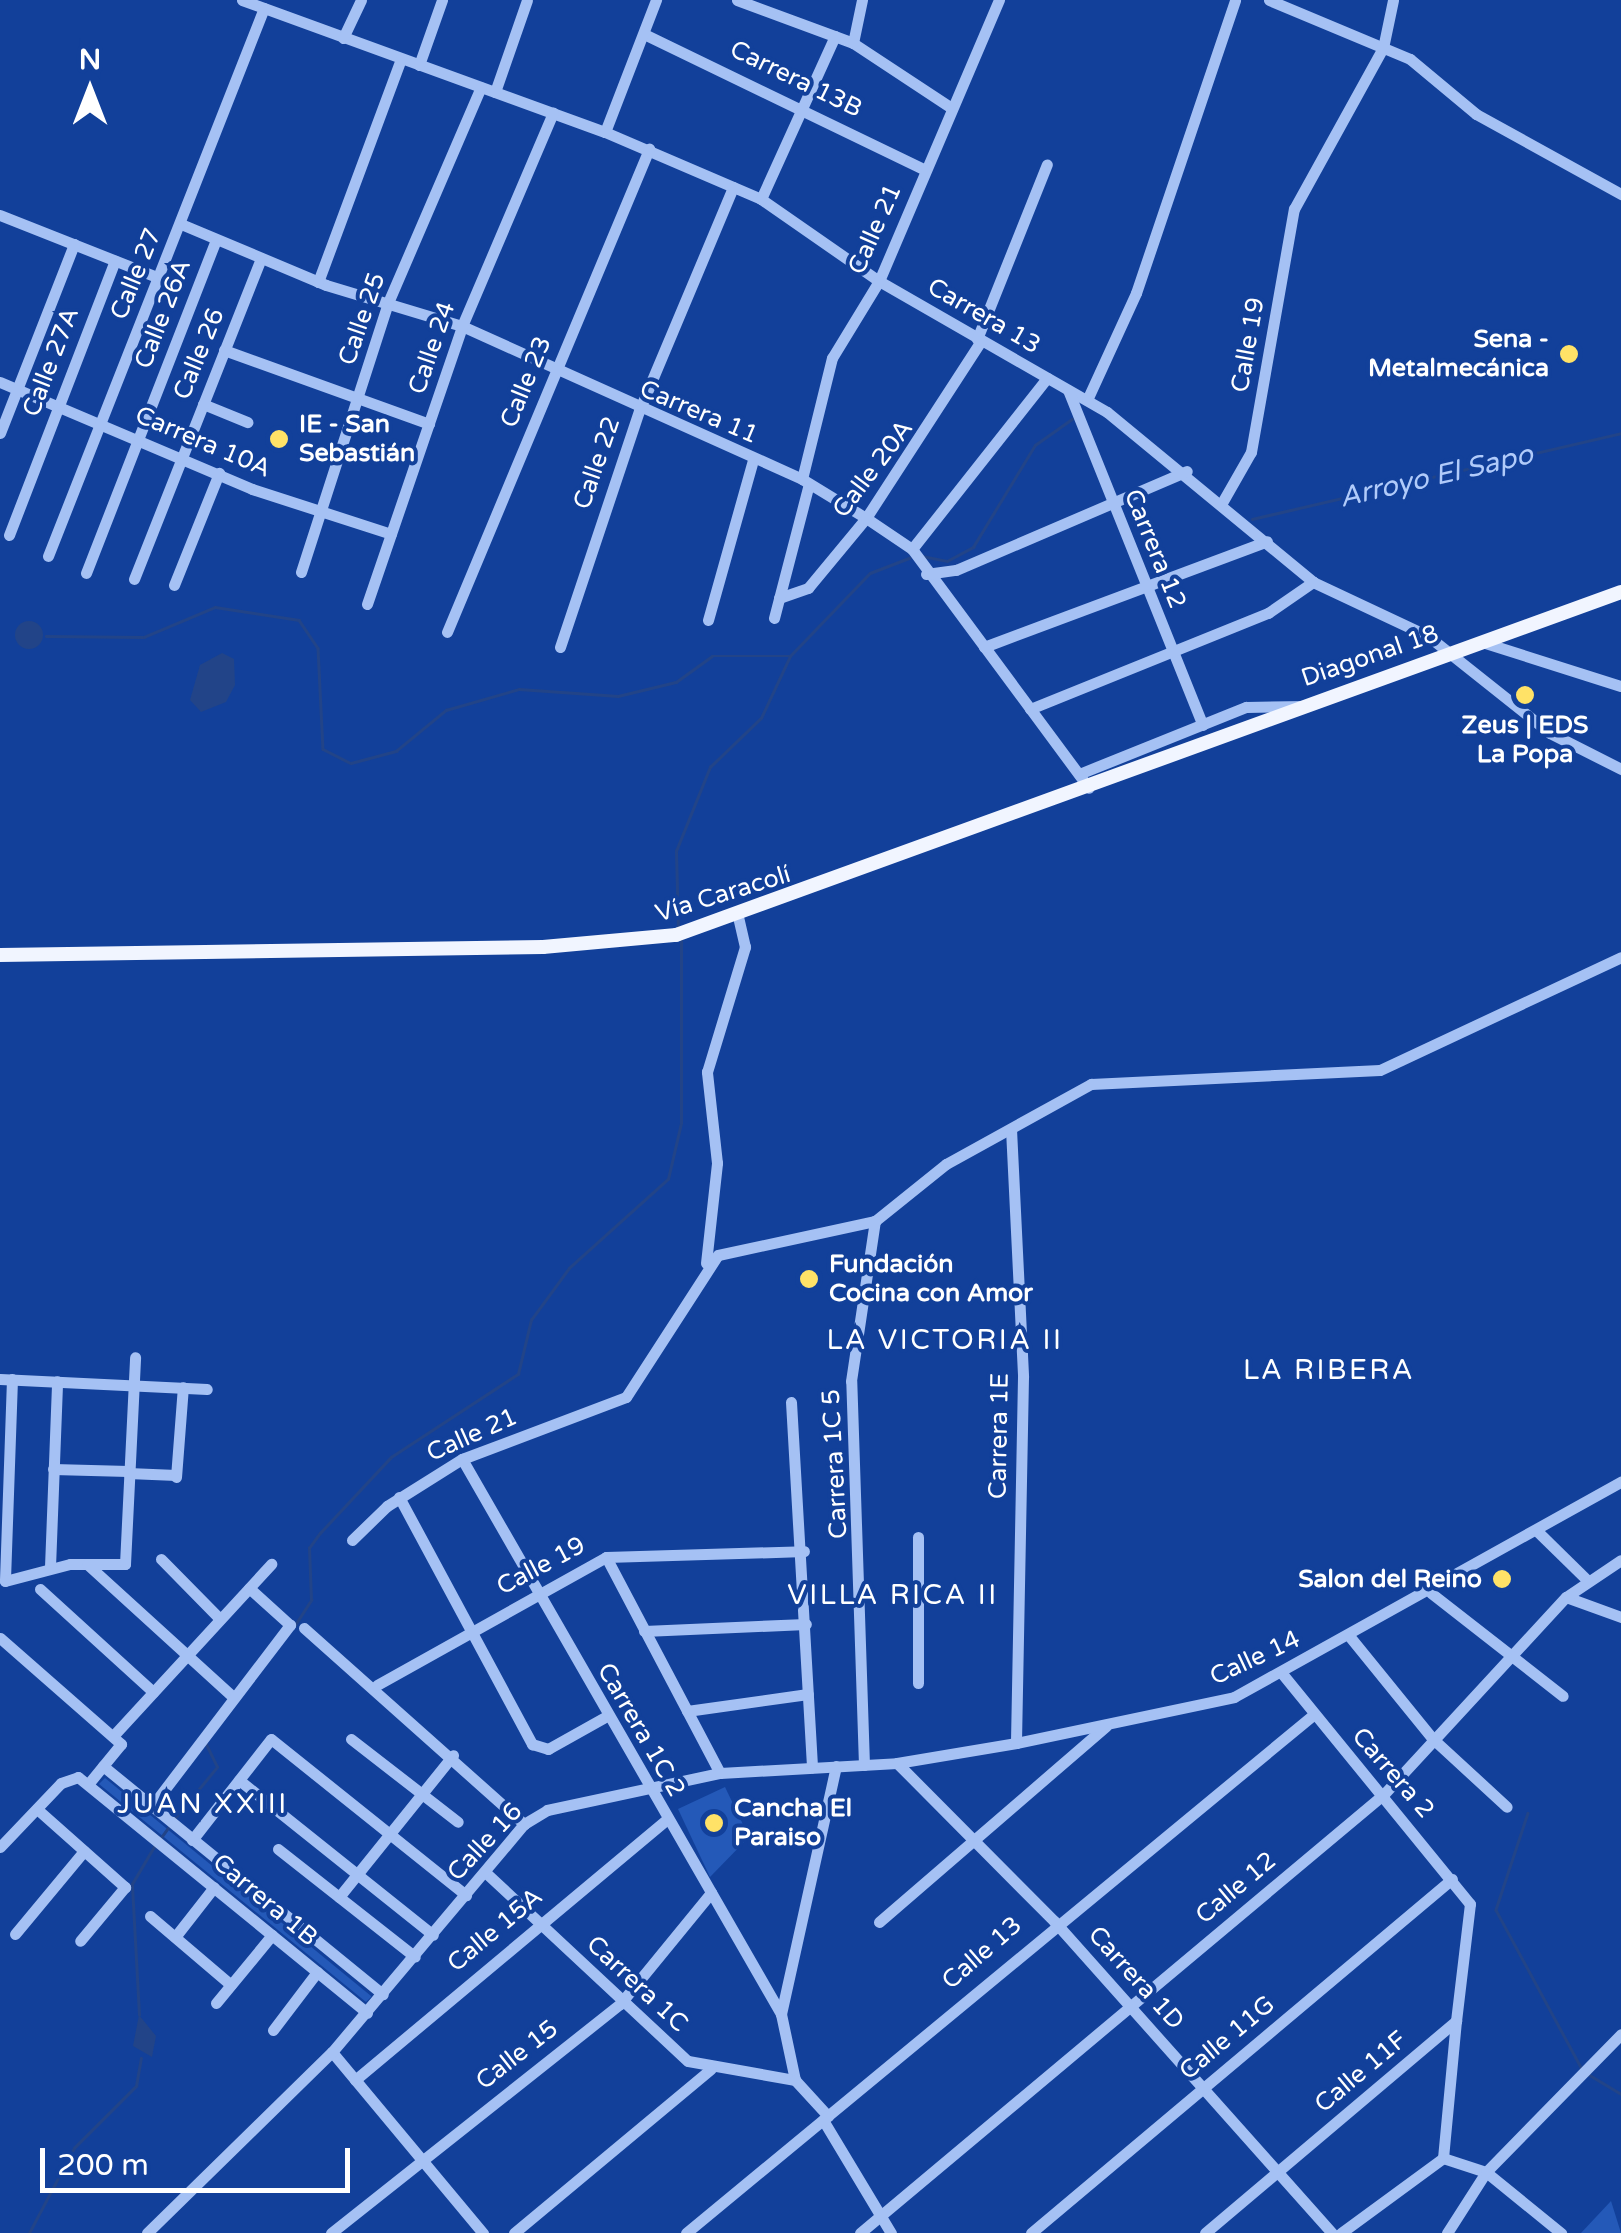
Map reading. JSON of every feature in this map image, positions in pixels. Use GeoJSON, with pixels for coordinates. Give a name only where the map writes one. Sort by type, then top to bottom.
{"type":"FeatureCollection","features":[{"type":"Feature","properties":{"kind":"main road","name":"Diagonal 18"},"geometry":{"type":"LineString","coordinates":[[1306,706],[1621,592]]}},
{"type":"Feature","properties":{"kind":"main road","name":"Vía Caracolí"},"geometry":{"type":"LineString","coordinates":[[0,955],[542,946],[680,934],[738,918],[1306,706]]}},
{"type":"Feature","properties":{"kind":"street","name":"Carrera 13"},"geometry":{"type":"LineString","coordinates":[[242,0],[605,132],[761,200],[879,281],[1087,400],[1187,471],[1313,582],[1451,652],[1550,734],[1620,764]]}},
{"type":"Feature","properties":{"kind":"street"},"geometry":{"type":"LineString","coordinates":[[343,38],[361,0]]}},
{"type":"Feature","properties":{"kind":"street"},"geometry":{"type":"LineString","coordinates":[[419,65],[442,0]]}},
{"type":"Feature","properties":{"kind":"street"},"geometry":{"type":"LineString","coordinates":[[495,92],[527,0]]}},
{"type":"Feature","properties":{"kind":"street"},"geometry":{"type":"LineString","coordinates":[[605,132],[656,0]]}},
{"type":"Feature","properties":{"kind":"street"},"geometry":{"type":"LineString","coordinates":[[853,43],[862,0]]}},
{"type":"Feature","properties":{"kind":"street","name":"Calle 21"},"geometry":{"type":"LineString","coordinates":[[774,618],[832,358],[879,281],[950,107],[999,0]]}},
{"type":"Feature","properties":{"kind":"street"},"geometry":{"type":"LineString","coordinates":[[1087,400],[1174,180],[1234,0]]}},
{"type":"Feature","properties":{"kind":"street"},"geometry":{"type":"LineString","coordinates":[[1269,0],[1382,48],[1476,114],[1621,194]]}},
{"type":"Feature","properties":{"kind":"street"},"geometry":{"type":"LineString","coordinates":[[1382,48],[1393,0]]}},
{"type":"Feature","properties":{"kind":"street"},"geometry":{"type":"LineString","coordinates":[[736,3],[853,43],[950,107]]}},
{"type":"Feature","properties":{"kind":"street","name":"Calle 27"},"geometry":{"type":"LineString","coordinates":[[48,556],[264,8]]}},
{"type":"Feature","properties":{"kind":"street","name":"Carrera 13B"},"geometry":{"type":"LineString","coordinates":[[644,34],[925,170]]}},
{"type":"Feature","properties":{"kind":"street"},"geometry":{"type":"LineString","coordinates":[[761,200],[835,36]]}},
{"type":"Feature","properties":{"kind":"street","name":"Calle 19"},"geometry":{"type":"LineString","coordinates":[[1223,501],[1251,452],[1301,190],[1382,48]]}},
{"type":"Feature","properties":{"kind":"street"},"geometry":{"type":"LineString","coordinates":[[318,282],[401,59]]}},
{"type":"Feature","properties":{"kind":"street","name":"Calle 25"},"geometry":{"type":"LineString","coordinates":[[302,572],[317,510],[358,402],[387,305],[480,87]]}},
{"type":"Feature","properties":{"kind":"street","name":"Calle 24"},"geometry":{"type":"LineString","coordinates":[[367,604],[462,326],[553,113]]}},
{"type":"Feature","properties":{"kind":"street","name":"Calle 23"},"geometry":{"type":"LineString","coordinates":[[447,632],[649,149]]}},
{"type":"Feature","properties":{"kind":"street","name":"Calle 20A"},"geometry":{"type":"LineString","coordinates":[[779,598],[808,588],[866,518],[979,340],[1046,164]]}},
{"type":"Feature","properties":{"kind":"street","name":"Calle 22"},"geometry":{"type":"LineString","coordinates":[[560,647],[639,411],[733,186]]}},
{"type":"Feature","properties":{"kind":"street"},"geometry":{"type":"LineString","coordinates":[[0,215],[158,278]]}},
{"type":"Feature","properties":{"kind":"street","name":"Carrera 11"},"geometry":{"type":"LineString","coordinates":[[181,224],[318,282],[462,326],[639,411],[805,482],[866,518],[914,553],[1089,788]]}},
{"type":"Feature","properties":{"kind":"street","name":"Calle 26A"},"geometry":{"type":"LineString","coordinates":[[86,572],[216,240]]}},
{"type":"Feature","properties":{"kind":"street"},"geometry":{"type":"LineString","coordinates":[[0,433],[74,244]]}},
{"type":"Feature","properties":{"kind":"street","name":"Calle 26"},"geometry":{"type":"LineString","coordinates":[[134,579],[261,258]]}},
{"type":"Feature","properties":{"kind":"street","name":"Calle 27A"},"geometry":{"type":"LineString","coordinates":[[9,534],[115,262]]}},
{"type":"Feature","properties":{"kind":"street"},"geometry":{"type":"LineString","coordinates":[[224,350],[358,402],[430,424]]}},
{"type":"Feature","properties":{"kind":"street"},"geometry":{"type":"LineString","coordinates":[[914,553],[1047,378]]}},
{"type":"Feature","properties":{"kind":"street","name":"Carrera 10A"},"geometry":{"type":"LineString","coordinates":[[0,382],[219,472],[391,534]]}},
{"type":"Feature","properties":{"kind":"street","name":"Carrera 12"},"geometry":{"type":"LineString","coordinates":[[1068,390],[1202,724]]}},
{"type":"Feature","properties":{"kind":"street"},"geometry":{"type":"LineString","coordinates":[[203,404],[247,422]]}},
{"type":"Feature","properties":{"kind":"street"},"geometry":{"type":"LineString","coordinates":[[708,620],[752,460]]}},
{"type":"Feature","properties":{"kind":"street"},"geometry":{"type":"LineString","coordinates":[[926,574],[956,570],[1187,471]]}},
{"type":"Feature","properties":{"kind":"street"},"geometry":{"type":"LineString","coordinates":[[174,585],[219,472]]}},
{"type":"Feature","properties":{"kind":"street"},"geometry":{"type":"LineString","coordinates":[[984,647],[1267,541]]}},
{"type":"Feature","properties":{"kind":"street"},"geometry":{"type":"LineString","coordinates":[[1030,709],[1174,654],[1313,582]]}},
{"type":"Feature","properties":{"kind":"street"},"geometry":{"type":"LineString","coordinates":[[1481,642],[1621,686]]}},
{"type":"Feature","properties":{"kind":"street","name":"Diagonal 18"},"geometry":{"type":"LineString","coordinates":[[1079,774],[1269,701],[1306,706]]}},
{"type":"Feature","properties":{"kind":"street"},"geometry":{"type":"LineString","coordinates":[[738,918],[745,947],[707,1072],[717,1163],[706,1263],[822,1226],[875,1222],[922,1180],[1091,1084],[1380,1070],[1621,957]]}},
{"type":"Feature","properties":{"kind":"street","name":"Carrera 1E"},"geometry":{"type":"LineString","coordinates":[[1011,1129],[1023,1377],[1016,1743]]}},
{"type":"Feature","properties":{"kind":"street","name":"Carrera 1C 5"},"geometry":{"type":"LineString","coordinates":[[864,1765],[851,1380],[875,1222]]}},
{"type":"Feature","properties":{"kind":"street","name":"Calle 21"},"geometry":{"type":"LineString","coordinates":[[352,1540],[400,1498],[462,1460],[626,1398],[706,1263]]}},
{"type":"Feature","properties":{"kind":"street"},"geometry":{"type":"LineString","coordinates":[[134,1358],[133,1383],[128,1472],[124,1564],[50,1567],[5,1581],[6,1379],[133,1383],[207,1389]]}},
{"type":"Feature","properties":{"kind":"street"},"geometry":{"type":"LineString","coordinates":[[50,1567],[57,1381]]}},
{"type":"Feature","properties":{"kind":"street"},"geometry":{"type":"LineString","coordinates":[[53,1469],[176,1476],[183,1387]]}},
{"type":"Feature","properties":{"kind":"street"},"geometry":{"type":"LineString","coordinates":[[791,1402],[804,1551],[812,1767]]}},
{"type":"Feature","properties":{"kind":"street","name":"Carrera 1C 2"},"geometry":{"type":"LineString","coordinates":[[462,1460],[605,1718],[782,2014],[795,2080]]}},
{"type":"Feature","properties":{"kind":"street","name":"Calle 14"},"geometry":{"type":"LineString","coordinates":[[879,1922],[979,1842],[1110,1724],[1234,1697],[1431,1593],[1621,1482]]}},
{"type":"Feature","properties":{"kind":"street"},"geometry":{"type":"LineString","coordinates":[[400,1498],[540,1750],[605,1718]]}},
{"type":"Feature","properties":{"kind":"street"},"geometry":{"type":"LineString","coordinates":[[1536,1530],[1588,1581]]}},
{"type":"Feature","properties":{"kind":"street"},"geometry":{"type":"LineString","coordinates":[[918,1536],[918,1682]]}},
{"type":"Feature","properties":{"kind":"street","name":"Calle 19"},"geometry":{"type":"LineString","coordinates":[[377,1685],[606,1557],[804,1551]]}},
{"type":"Feature","properties":{"kind":"street"},"geometry":{"type":"LineString","coordinates":[[606,1557],[720,1773]]}},
{"type":"Feature","properties":{"kind":"street"},"geometry":{"type":"LineString","coordinates":[[161,1559],[220,1619]]}},
{"type":"Feature","properties":{"kind":"street","name":"Calle 12"},"geometry":{"type":"LineString","coordinates":[[860,2233],[1384,1794],[1510,1653],[1566,1597],[1621,1560]]}},
{"type":"Feature","properties":{"kind":"street"},"geometry":{"type":"LineString","coordinates":[[88,1564],[233,1697]]}},
{"type":"Feature","properties":{"kind":"street"},"geometry":{"type":"LineString","coordinates":[[0,1847],[66,1779],[88,1783],[153,1692],[271,1564]]}},
{"type":"Feature","properties":{"kind":"street"},"geometry":{"type":"LineString","coordinates":[[152,1806],[290,1625],[249,1588]]}},
{"type":"Feature","properties":{"kind":"street"},"geometry":{"type":"LineString","coordinates":[[40,1589],[153,1692]]}},
{"type":"Feature","properties":{"kind":"street"},"geometry":{"type":"LineString","coordinates":[[1431,1593],[1563,1696]]}},
{"type":"Feature","properties":{"kind":"street"},"geometry":{"type":"LineString","coordinates":[[1566,1597],[1621,1617]]}},
{"type":"Feature","properties":{"kind":"street"},"geometry":{"type":"LineString","coordinates":[[644,1631],[806,1624]]}},
{"type":"Feature","properties":{"kind":"street"},"geometry":{"type":"LineString","coordinates":[[304,1628],[377,1685],[524,1824]]}},
{"type":"Feature","properties":{"kind":"street"},"geometry":{"type":"LineString","coordinates":[[1350,1637],[1433,1739],[1507,1806]]}},
{"type":"Feature","properties":{"kind":"street"},"geometry":{"type":"LineString","coordinates":[[0,1638],[117,1740]]}},
{"type":"Feature","properties":{"kind":"street","name":"Carrera 2"},"geometry":{"type":"LineString","coordinates":[[1281,1672],[1470,1904],[1456,2021]]}},
{"type":"Feature","properties":{"kind":"street"},"geometry":{"type":"LineString","coordinates":[[687,1711],[808,1694]]}},
{"type":"Feature","properties":{"kind":"street","name":"Calle 13"},"geometry":{"type":"LineString","coordinates":[[686,2233],[1054,1921],[1313,1715]]}},
{"type":"Feature","properties":{"kind":"street","name":"Calle 16"},"geometry":{"type":"LineString","coordinates":[[147,2233],[332,2052],[524,1824],[547,1810],[720,1773],[897,1762],[1110,1724]]}},
{"type":"Feature","properties":{"kind":"street"},"geometry":{"type":"LineString","coordinates":[[352,1739],[458,1822]]}},
{"type":"Feature","properties":{"kind":"street"},"geometry":{"type":"LineString","coordinates":[[192,1840],[271,1740],[466,1895]]}},
{"type":"Feature","properties":{"kind":"street"},"geometry":{"type":"LineString","coordinates":[[339,1896],[453,1755]]}},
{"type":"Feature","properties":{"kind":"street","name":"Carrera 1D"},"geometry":{"type":"LineString","coordinates":[[897,1762],[1054,1921],[1332,2233]]}},
{"type":"Feature","properties":{"kind":"street","name":"Carrera 1B"},"geometry":{"type":"LineString","coordinates":[[103,1766],[383,1994]]}},
{"type":"Feature","properties":{"kind":"street"},"geometry":{"type":"LineString","coordinates":[[782,2014],[836,1766]]}},
{"type":"Feature","properties":{"kind":"street"},"geometry":{"type":"LineString","coordinates":[[239,1780],[433,1935]]}},
{"type":"Feature","properties":{"kind":"street","name":"Carrera 1B"},"geometry":{"type":"LineString","coordinates":[[88,1783],[367,2013]]}},
{"type":"Feature","properties":{"kind":"street"},"geometry":{"type":"LineString","coordinates":[[36,1809],[125,1887],[80,1941]]}},
{"type":"Feature","properties":{"kind":"street","name":"Calle 15A"},"geometry":{"type":"LineString","coordinates":[[356,2080],[539,1920],[667,1819]]}},
{"type":"Feature","properties":{"kind":"street"},"geometry":{"type":"LineString","coordinates":[[278,1850],[414,1957]]}},
{"type":"Feature","properties":{"kind":"street"},"geometry":{"type":"LineString","coordinates":[[15,1934],[84,1851]]}},
{"type":"Feature","properties":{"kind":"street","name":"Carrera 1C"},"geometry":{"type":"LineString","coordinates":[[485,1872],[539,1920],[620,2004],[688,2061],[711,2069],[795,2080]]}},
{"type":"Feature","properties":{"kind":"street","name":"Calle 11G"},"geometry":{"type":"LineString","coordinates":[[1031,2233],[1452,1879]]}},
{"type":"Feature","properties":{"kind":"street"},"geometry":{"type":"LineString","coordinates":[[175,1937],[214,1887]]}},
{"type":"Feature","properties":{"kind":"street","name":"Calle 15"},"geometry":{"type":"LineString","coordinates":[[332,2233],[421,2158],[620,2004],[711,1893]]}},
{"type":"Feature","properties":{"kind":"street"},"geometry":{"type":"LineString","coordinates":[[150,1916],[231,1985]]}},
{"type":"Feature","properties":{"kind":"street"},"geometry":{"type":"LineString","coordinates":[[216,2003],[272,1935]]}},
{"type":"Feature","properties":{"kind":"street"},"geometry":{"type":"LineString","coordinates":[[273,2030],[318,1972]]}},
{"type":"Feature","properties":{"kind":"street"},"geometry":{"type":"LineString","coordinates":[[1341,2233],[1443,2158],[1456,2021]]}},
{"type":"Feature","properties":{"kind":"street","name":"Calle 11F"},"geometry":{"type":"LineString","coordinates":[[1204,2233],[1456,2021]]}},
{"type":"Feature","properties":{"kind":"street"},"geometry":{"type":"LineString","coordinates":[[1447,2233],[1486,2172],[1621,2034]]}},
{"type":"Feature","properties":{"kind":"street"},"geometry":{"type":"LineString","coordinates":[[332,2052],[482,2233]]}},
{"type":"Feature","properties":{"kind":"street"},"geometry":{"type":"LineString","coordinates":[[514,2233],[711,2069]]}},
{"type":"Feature","properties":{"kind":"street"},"geometry":{"type":"LineString","coordinates":[[795,2080],[826,2118],[891,2233]]}},
{"type":"Feature","properties":{"kind":"street"},"geometry":{"type":"LineString","coordinates":[[1443,2158],[1486,2172],[1561,2233]]}},
{"type":"Feature","properties":{"kind":"shaded area"},"geometry":{"type":"Polygon","coordinates":[[[29,621],[39,625],[43,635],[39,645],[29,649],[19,645],[15,635],[19,625],[29,621]]]}},
{"type":"Feature","properties":{"kind":"shaded area"},"geometry":{"type":"Polygon","coordinates":[[[222,653],[234,659],[235,685],[226,702],[201,712],[190,700],[200,665],[222,653]]]}},
{"type":"Feature","properties":{"kind":"shaded area"},"geometry":{"type":"Polygon","coordinates":[[[105,1778],[371,1997],[366,2002],[99,1784],[105,1778]]]}},
{"type":"Feature","properties":{"kind":"shaded area","name":"Cancha El Paraiso"},"geometry":{"type":"Polygon","coordinates":[[[725,1787],[749,1837],[710,1877],[678,1809],[725,1787]]]}},
{"type":"Feature","properties":{"kind":"shaded area"},"geometry":{"type":"Polygon","coordinates":[[[139,2015],[156,2036],[152,2057],[133,2046],[139,2015]]]}},
{"type":"Feature","properties":{"kind":"shaded area"},"geometry":{"type":"Polygon","coordinates":[[[1611,2201],[1621,2233],[1581,2233],[1611,2201]]]}},
{"type":"Feature","properties":{"kind":"waterway","name":"Arroyo El Sapo"},"geometry":{"type":"LineString","coordinates":[[922,556],[947,561],[973,547],[1035,445],[1072,419]]}},
{"type":"Feature","properties":{"kind":"waterway","name":"Arroyo El Sapo"},"geometry":{"type":"LineString","coordinates":[[1252,519],[1621,433]]}},
{"type":"Feature","properties":{"kind":"waterway","name":"Arroyo El Sapo"},"geometry":{"type":"LineString","coordinates":[[46,636],[144,637],[215,607],[299,620],[318,648],[323,749],[351,763],[396,751],[446,710],[519,689],[618,696],[676,682],[712,656],[790,656],[870,573],[909,558]]}},
{"type":"Feature","properties":{"kind":"waterway"},"geometry":{"type":"LineString","coordinates":[[678,929],[676,851],[710,767],[761,718],[790,656]]}},
{"type":"Feature","properties":{"kind":"waterway"},"geometry":{"type":"LineString","coordinates":[[295,1625],[311,1600],[309,1548],[320,1533],[391,1457],[518,1374],[531,1320],[569,1268],[668,1179],[681,1123],[681,941]]}},
{"type":"Feature","properties":{"kind":"waterway"},"geometry":{"type":"LineString","coordinates":[[175,1818],[217,1767],[205,1742]]}},
{"type":"Feature","properties":{"kind":"waterway"},"geometry":{"type":"LineString","coordinates":[[1528,1813],[1496,1910],[1582,2069]]}},
{"type":"Feature","properties":{"kind":"waterway"},"geometry":{"type":"LineString","coordinates":[[160,1839],[170,1825]]}},
{"type":"Feature","properties":{"kind":"waterway"},"geometry":{"type":"LineString","coordinates":[[139,2015],[132,1884],[155,1845]]}},
{"type":"Feature","properties":{"kind":"waterway"},"geometry":{"type":"LineString","coordinates":[[29,2233],[74,2148],[136,2086],[141,2058]]}},
{"type":"Feature","properties":{"kind":"waterway"},"geometry":{"type":"LineString","coordinates":[[1588,2074],[1621,2094]]}},
{"type":"Feature","properties":{"kind":"place","name":"Sena - Metalmecánica"},"geometry":{"type":"Point","coordinates":[1569,354]}},
{"type":"Feature","properties":{"kind":"place","name":"IE - San Sebastián"},"geometry":{"type":"Point","coordinates":[279,439]}},
{"type":"Feature","properties":{"kind":"place","name":"Zeus | EDS La Popa"},"geometry":{"type":"Point","coordinates":[1525,695]}},
{"type":"Feature","properties":{"kind":"place","name":"Fundación Cocina con Amor"},"geometry":{"type":"Point","coordinates":[809,1279]}},
{"type":"Feature","properties":{"kind":"place","name":"Salon del Reino"},"geometry":{"type":"Point","coordinates":[1502,1579]}},
{"type":"Feature","properties":{"kind":"place","name":"Cancha El Paraiso"},"geometry":{"type":"Point","coordinates":[714,1823]}},
{"type":"Feature","properties":{"kind":"district","name":"LA VICTORIA II"},"geometry":{"type":"Point","coordinates":[945,1340]}},
{"type":"Feature","properties":{"kind":"district","name":"LA RIBERA"},"geometry":{"type":"Point","coordinates":[1329,1370]}},
{"type":"Feature","properties":{"kind":"district","name":"VILLA RICA II"},"geometry":{"type":"Point","coordinates":[893,1595]}},
{"type":"Feature","properties":{"kind":"district","name":"JUAN XXIII"},"geometry":{"type":"Point","coordinates":[203,1804]}}]}
